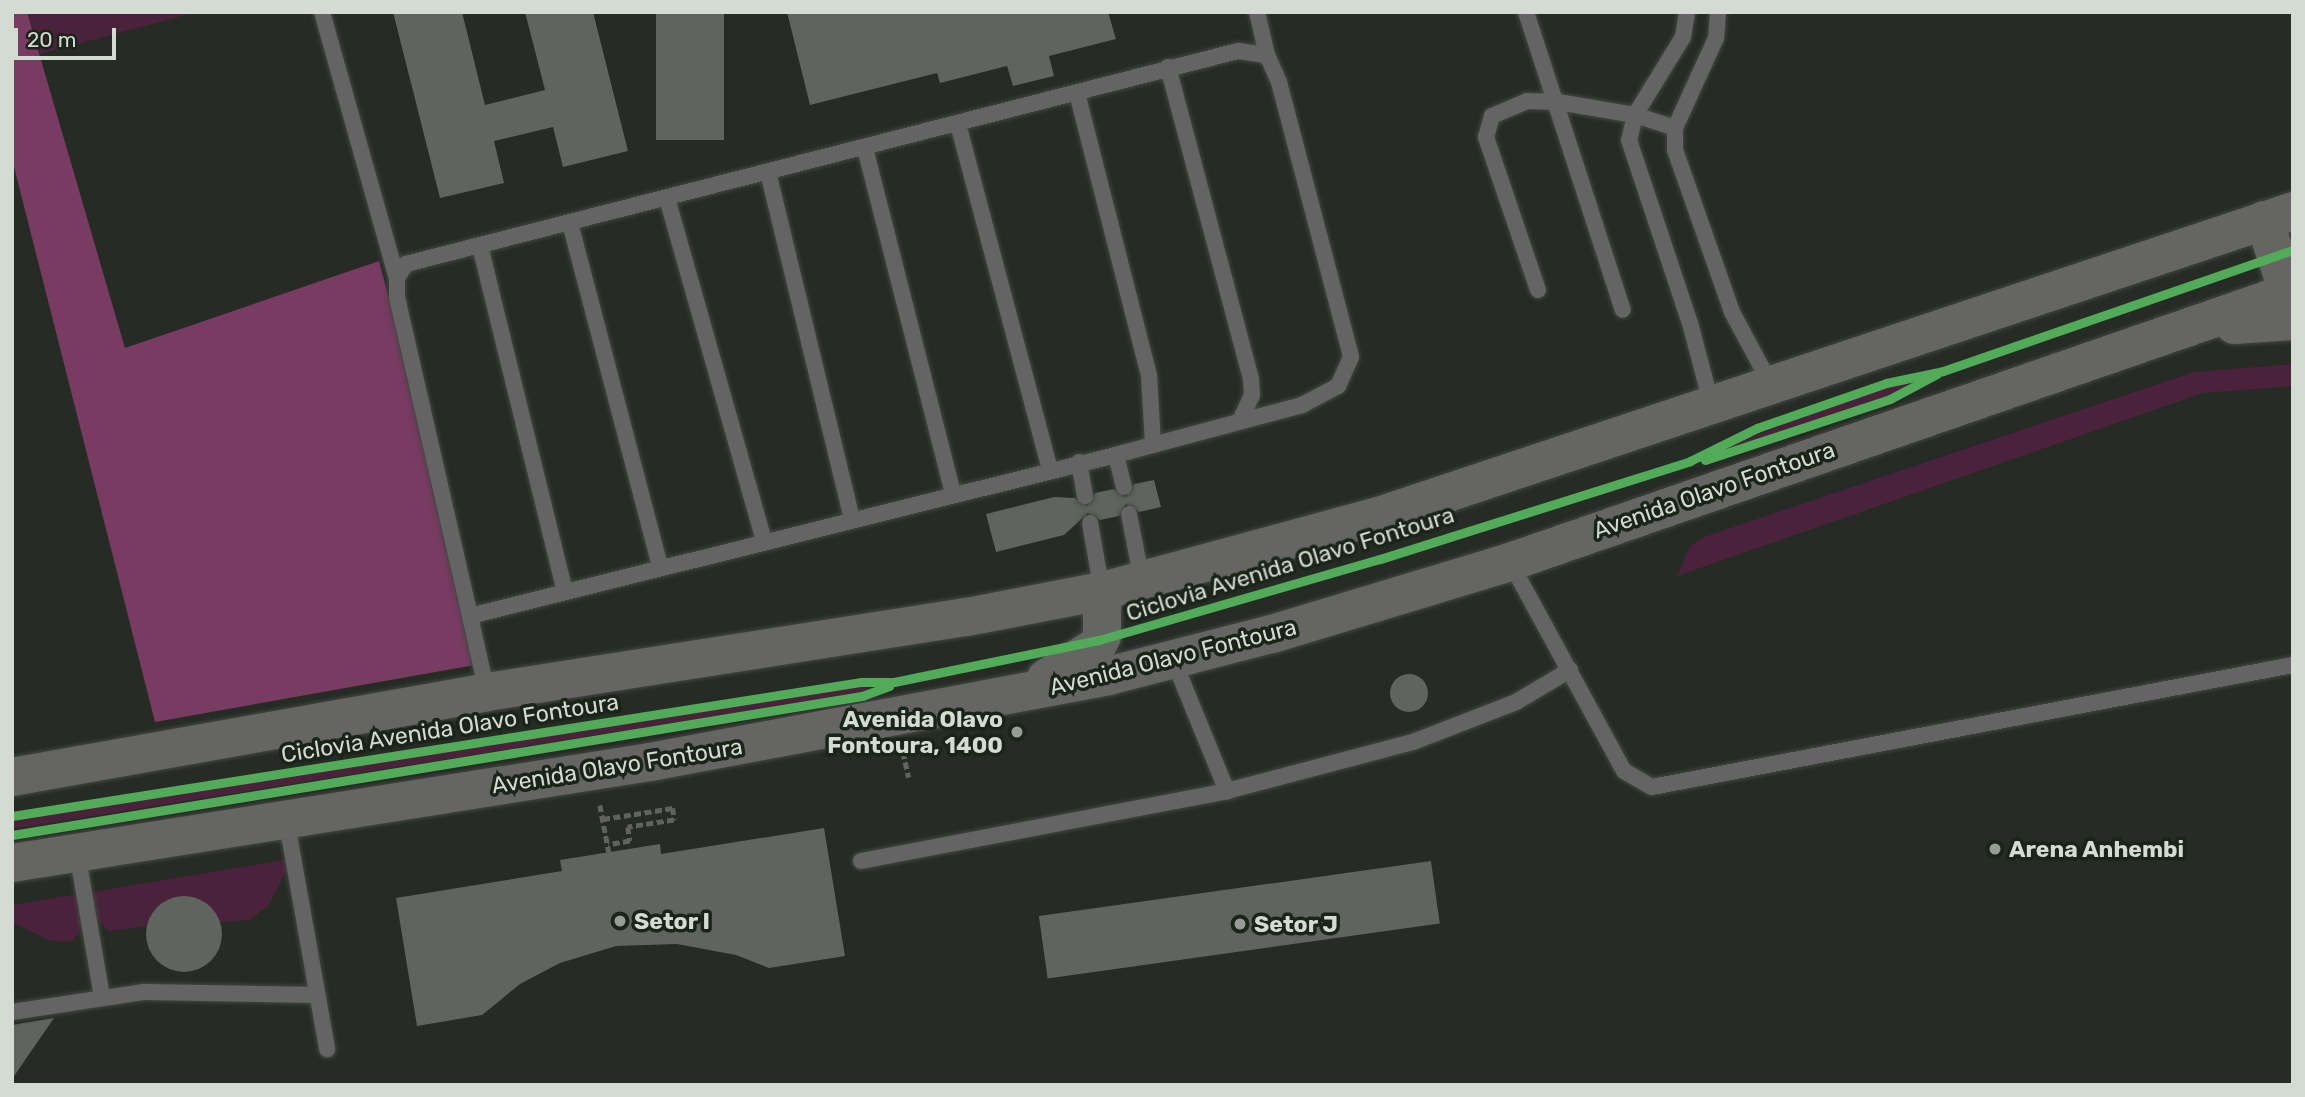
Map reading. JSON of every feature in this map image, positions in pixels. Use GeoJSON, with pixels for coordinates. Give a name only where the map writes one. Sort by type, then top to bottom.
{"type":"FeatureCollection","features":[{"type":"Feature","properties":{"kind":"main road"},"geometry":{"type":"LineString","coordinates":[[12,778],[487,692],[967,617],[1102,591],[1379,516],[1772,388],[2278,216],[2291,301]]}},
{"type":"Feature","properties":{"kind":"main road","name":"Avenida Olavo Fontoura"},"geometry":{"type":"LineString","coordinates":[[12,863],[650,762],[1029,694],[1173,659],[1510,562],[2176,330],[2291,301]]}},
{"type":"Feature","properties":{"kind":"main road"},"geometry":{"type":"LineString","coordinates":[[1029,694],[1040,681],[1097,646],[1103,628],[1102,591]]}},
{"type":"Feature","properties":{"kind":"lane"},"geometry":{"type":"LineString","coordinates":[[323,12],[397,278],[400,310],[487,692]]}},
{"type":"Feature","properties":{"kind":"lane"},"geometry":{"type":"LineString","coordinates":[[470,616],[1050,469],[1116,455],[1302,405],[1338,386],[1350,357],[1279,82],[1267,55],[1257,12]]}},
{"type":"Feature","properties":{"kind":"lane"},"geometry":{"type":"LineString","coordinates":[[1526,12],[1558,102],[1623,310]]}},
{"type":"Feature","properties":{"kind":"lane"},"geometry":{"type":"LineString","coordinates":[[1687,12],[1683,37],[1635,115],[1629,140],[1690,323],[1713,407]]}},
{"type":"Feature","properties":{"kind":"lane"},"geometry":{"type":"LineString","coordinates":[[1718,12],[1716,38],[1675,128],[1675,150],[1732,312],[1772,388]]}},
{"type":"Feature","properties":{"kind":"lane"},"geometry":{"type":"LineString","coordinates":[[397,278],[406,264],[958,124],[1168,67],[1238,51],[1267,55]]}},
{"type":"Feature","properties":{"kind":"lane"},"geometry":{"type":"LineString","coordinates":[[1168,67],[1251,380],[1252,396],[1240,421]]}},
{"type":"Feature","properties":{"kind":"lane"},"geometry":{"type":"LineString","coordinates":[[1077,93],[1149,375],[1153,444]]}},
{"type":"Feature","properties":{"kind":"lane"},"geometry":{"type":"LineString","coordinates":[[1538,290],[1486,137],[1493,116],[1510,105],[1527,101],[1558,102],[1635,115],[1675,128]]}},
{"type":"Feature","properties":{"kind":"lane"},"geometry":{"type":"LineString","coordinates":[[958,124],[1050,469]]}},
{"type":"Feature","properties":{"kind":"lane"},"geometry":{"type":"LineString","coordinates":[[865,148],[953,494]]}},
{"type":"Feature","properties":{"kind":"lane"},"geometry":{"type":"LineString","coordinates":[[768,172],[852,519]]}},
{"type":"Feature","properties":{"kind":"lane"},"geometry":{"type":"LineString","coordinates":[[667,198],[764,541]]}},
{"type":"Feature","properties":{"kind":"lane"},"geometry":{"type":"LineString","coordinates":[[570,223],[660,567]]}},
{"type":"Feature","properties":{"kind":"lane"},"geometry":{"type":"LineString","coordinates":[[480,247],[565,591]]}},
{"type":"Feature","properties":{"kind":"lane"},"geometry":{"type":"LineString","coordinates":[[1116,455],[1124,487]]}},
{"type":"Feature","properties":{"kind":"lane"},"geometry":{"type":"LineString","coordinates":[[1079,462],[1085,496]]}},
{"type":"Feature","properties":{"kind":"lane"},"geometry":{"type":"LineString","coordinates":[[1129,514],[1142,581]]}},
{"type":"Feature","properties":{"kind":"lane"},"geometry":{"type":"LineString","coordinates":[[1090,523],[1102,591]]}},
{"type":"Feature","properties":{"kind":"lane"},"geometry":{"type":"LineString","coordinates":[[1510,562],[1624,771],[1652,787],[2293,666]]}},
{"type":"Feature","properties":{"kind":"lane"},"geometry":{"type":"LineString","coordinates":[[1173,659],[1227,791]]}},
{"type":"Feature","properties":{"kind":"lane"},"geometry":{"type":"LineString","coordinates":[[861,861],[1227,791],[1447,730],[1516,702],[1570,670]]}},
{"type":"Feature","properties":{"kind":"lane"},"geometry":{"type":"LineString","coordinates":[[286,818],[327,1049]]}},
{"type":"Feature","properties":{"kind":"lane"},"geometry":{"type":"LineString","coordinates":[[77,852],[102,997]]}},
{"type":"Feature","properties":{"kind":"lane"},"geometry":{"type":"LineString","coordinates":[[12,1012],[102,997],[191,990],[317,995]]}},
{"type":"Feature","properties":{"kind":"path"},"geometry":{"type":"LineString","coordinates":[[903,752],[909,777]]}},
{"type":"Feature","properties":{"kind":"path"},"geometry":{"type":"LineString","coordinates":[[600,805],[609,852]]}},
{"type":"Feature","properties":{"kind":"path"},"geometry":{"type":"LineString","coordinates":[[603,818],[673,808],[674,820],[628,827],[630,841],[608,845]]}},
{"type":"Feature","properties":{"kind":"shaded area"},"geometry":{"type":"Polygon","coordinates":[[[12,12],[27,12],[125,348],[379,261],[486,663],[155,722],[12,159],[12,12]]]}},
{"type":"Feature","properties":{"kind":"shaded area"},"geometry":{"type":"Polygon","coordinates":[[[27,12],[197,12],[40,54],[27,12]]]}},
{"type":"Feature","properties":{"kind":"shaded area"},"geometry":{"type":"Polygon","coordinates":[[[2293,364],[2293,386],[2203,393],[1677,576],[1690,546],[1704,537],[2194,372],[2293,364]]]}},
{"type":"Feature","properties":{"kind":"shaded area"},"geometry":{"type":"Polygon","coordinates":[[[1909,383],[1910,389],[1723,453],[1721,449],[1874,390],[1909,383]]]}},
{"type":"Feature","properties":{"kind":"shaded area"},"geometry":{"type":"Polygon","coordinates":[[[868,685],[870,691],[12,829],[12,821],[868,685]]]}},
{"type":"Feature","properties":{"kind":"shaded area"},"geometry":{"type":"Polygon","coordinates":[[[285,860],[285,873],[268,906],[249,920],[219,922],[209,906],[184,896],[160,905],[146,926],[109,931],[97,920],[92,892],[285,860]]]}},
{"type":"Feature","properties":{"kind":"shaded area"},"geometry":{"type":"Polygon","coordinates":[[[77,894],[82,929],[71,942],[51,941],[12,922],[12,905],[77,894]]]}},
{"type":"Feature","properties":{"kind":"building"},"geometry":{"type":"Polygon","coordinates":[[[393,12],[462,12],[485,105],[545,90],[525,12],[593,12],[628,151],[563,167],[553,127],[494,141],[504,183],[440,198],[393,12]]]}},
{"type":"Feature","properties":{"kind":"building"},"geometry":{"type":"Polygon","coordinates":[[[656,12],[724,12],[724,140],[656,140],[656,12]]]}},
{"type":"Feature","properties":{"kind":"building"},"geometry":{"type":"Polygon","coordinates":[[[787,12],[1108,12],[1116,39],[1049,56],[1054,76],[1013,86],[1007,66],[940,83],[937,73],[810,105],[787,12]]]}},
{"type":"Feature","properties":{"kind":"building"},"geometry":{"type":"Polygon","coordinates":[[[1154,480],[1161,507],[1139,512],[1126,504],[1119,516],[1100,520],[1088,513],[1064,535],[996,552],[986,514],[1054,497],[1075,498],[1087,506],[1095,493],[1114,489],[1126,497],[1134,484],[1154,480]]]}},
{"type":"Feature","properties":{"kind":"building"},"geometry":{"type":"Polygon","coordinates":[[[1409,674],[1422,680],[1428,693],[1422,706],[1409,712],[1396,706],[1390,693],[1396,680],[1409,674]]]}},
{"type":"Feature","properties":{"kind":"building","name":"Setor I"},"geometry":{"type":"Polygon","coordinates":[[[824,828],[845,956],[769,968],[736,955],[677,944],[616,946],[560,963],[520,984],[482,1015],[417,1026],[396,898],[562,871],[560,860],[660,844],[661,854],[824,828]]]}},
{"type":"Feature","properties":{"kind":"building","name":"Setor J"},"geometry":{"type":"Polygon","coordinates":[[[1431,861],[1440,923],[1048,978],[1039,916],[1431,861]]]}},
{"type":"Feature","properties":{"kind":"building"},"geometry":{"type":"Polygon","coordinates":[[[184,896],[198,899],[211,907],[219,920],[222,934],[219,948],[211,961],[198,969],[184,972],[170,969],[157,961],[149,948],[146,934],[149,920],[157,907],[170,899],[184,896]]]}},
{"type":"Feature","properties":{"kind":"building"},"geometry":{"type":"Polygon","coordinates":[[[54,1018],[12,1079],[12,1025],[54,1018]]]}},
{"type":"Feature","properties":{"kind":"cycle path","name":"Ciclovia Avenida Olavo Fontoura"},"geometry":{"type":"LineString","coordinates":[[12,816],[861,682],[894,682],[1099,640],[1380,559],[1690,461],[1757,428],[1886,383],[1943,371],[2293,250]]}},
{"type":"Feature","properties":{"kind":"cycle path"},"geometry":{"type":"LineString","coordinates":[[1705,460],[1890,399],[1937,374]]}},
{"type":"Feature","properties":{"kind":"cycle path"},"geometry":{"type":"LineString","coordinates":[[12,835],[862,696],[889,686]]}},
{"type":"Feature","properties":{"kind":"place","name":"Avenida Olavo Fontoura, 1400"},"geometry":{"type":"Point","coordinates":[1017,732]}},
{"type":"Feature","properties":{"kind":"place","name":"Arena Anhembi"},"geometry":{"type":"Point","coordinates":[1995,849]}},
{"type":"Feature","properties":{"kind":"place","name":"Setor I"},"geometry":{"type":"Point","coordinates":[620,921]}},
{"type":"Feature","properties":{"kind":"place","name":"Setor J"},"geometry":{"type":"Point","coordinates":[1240,924]}}]}
